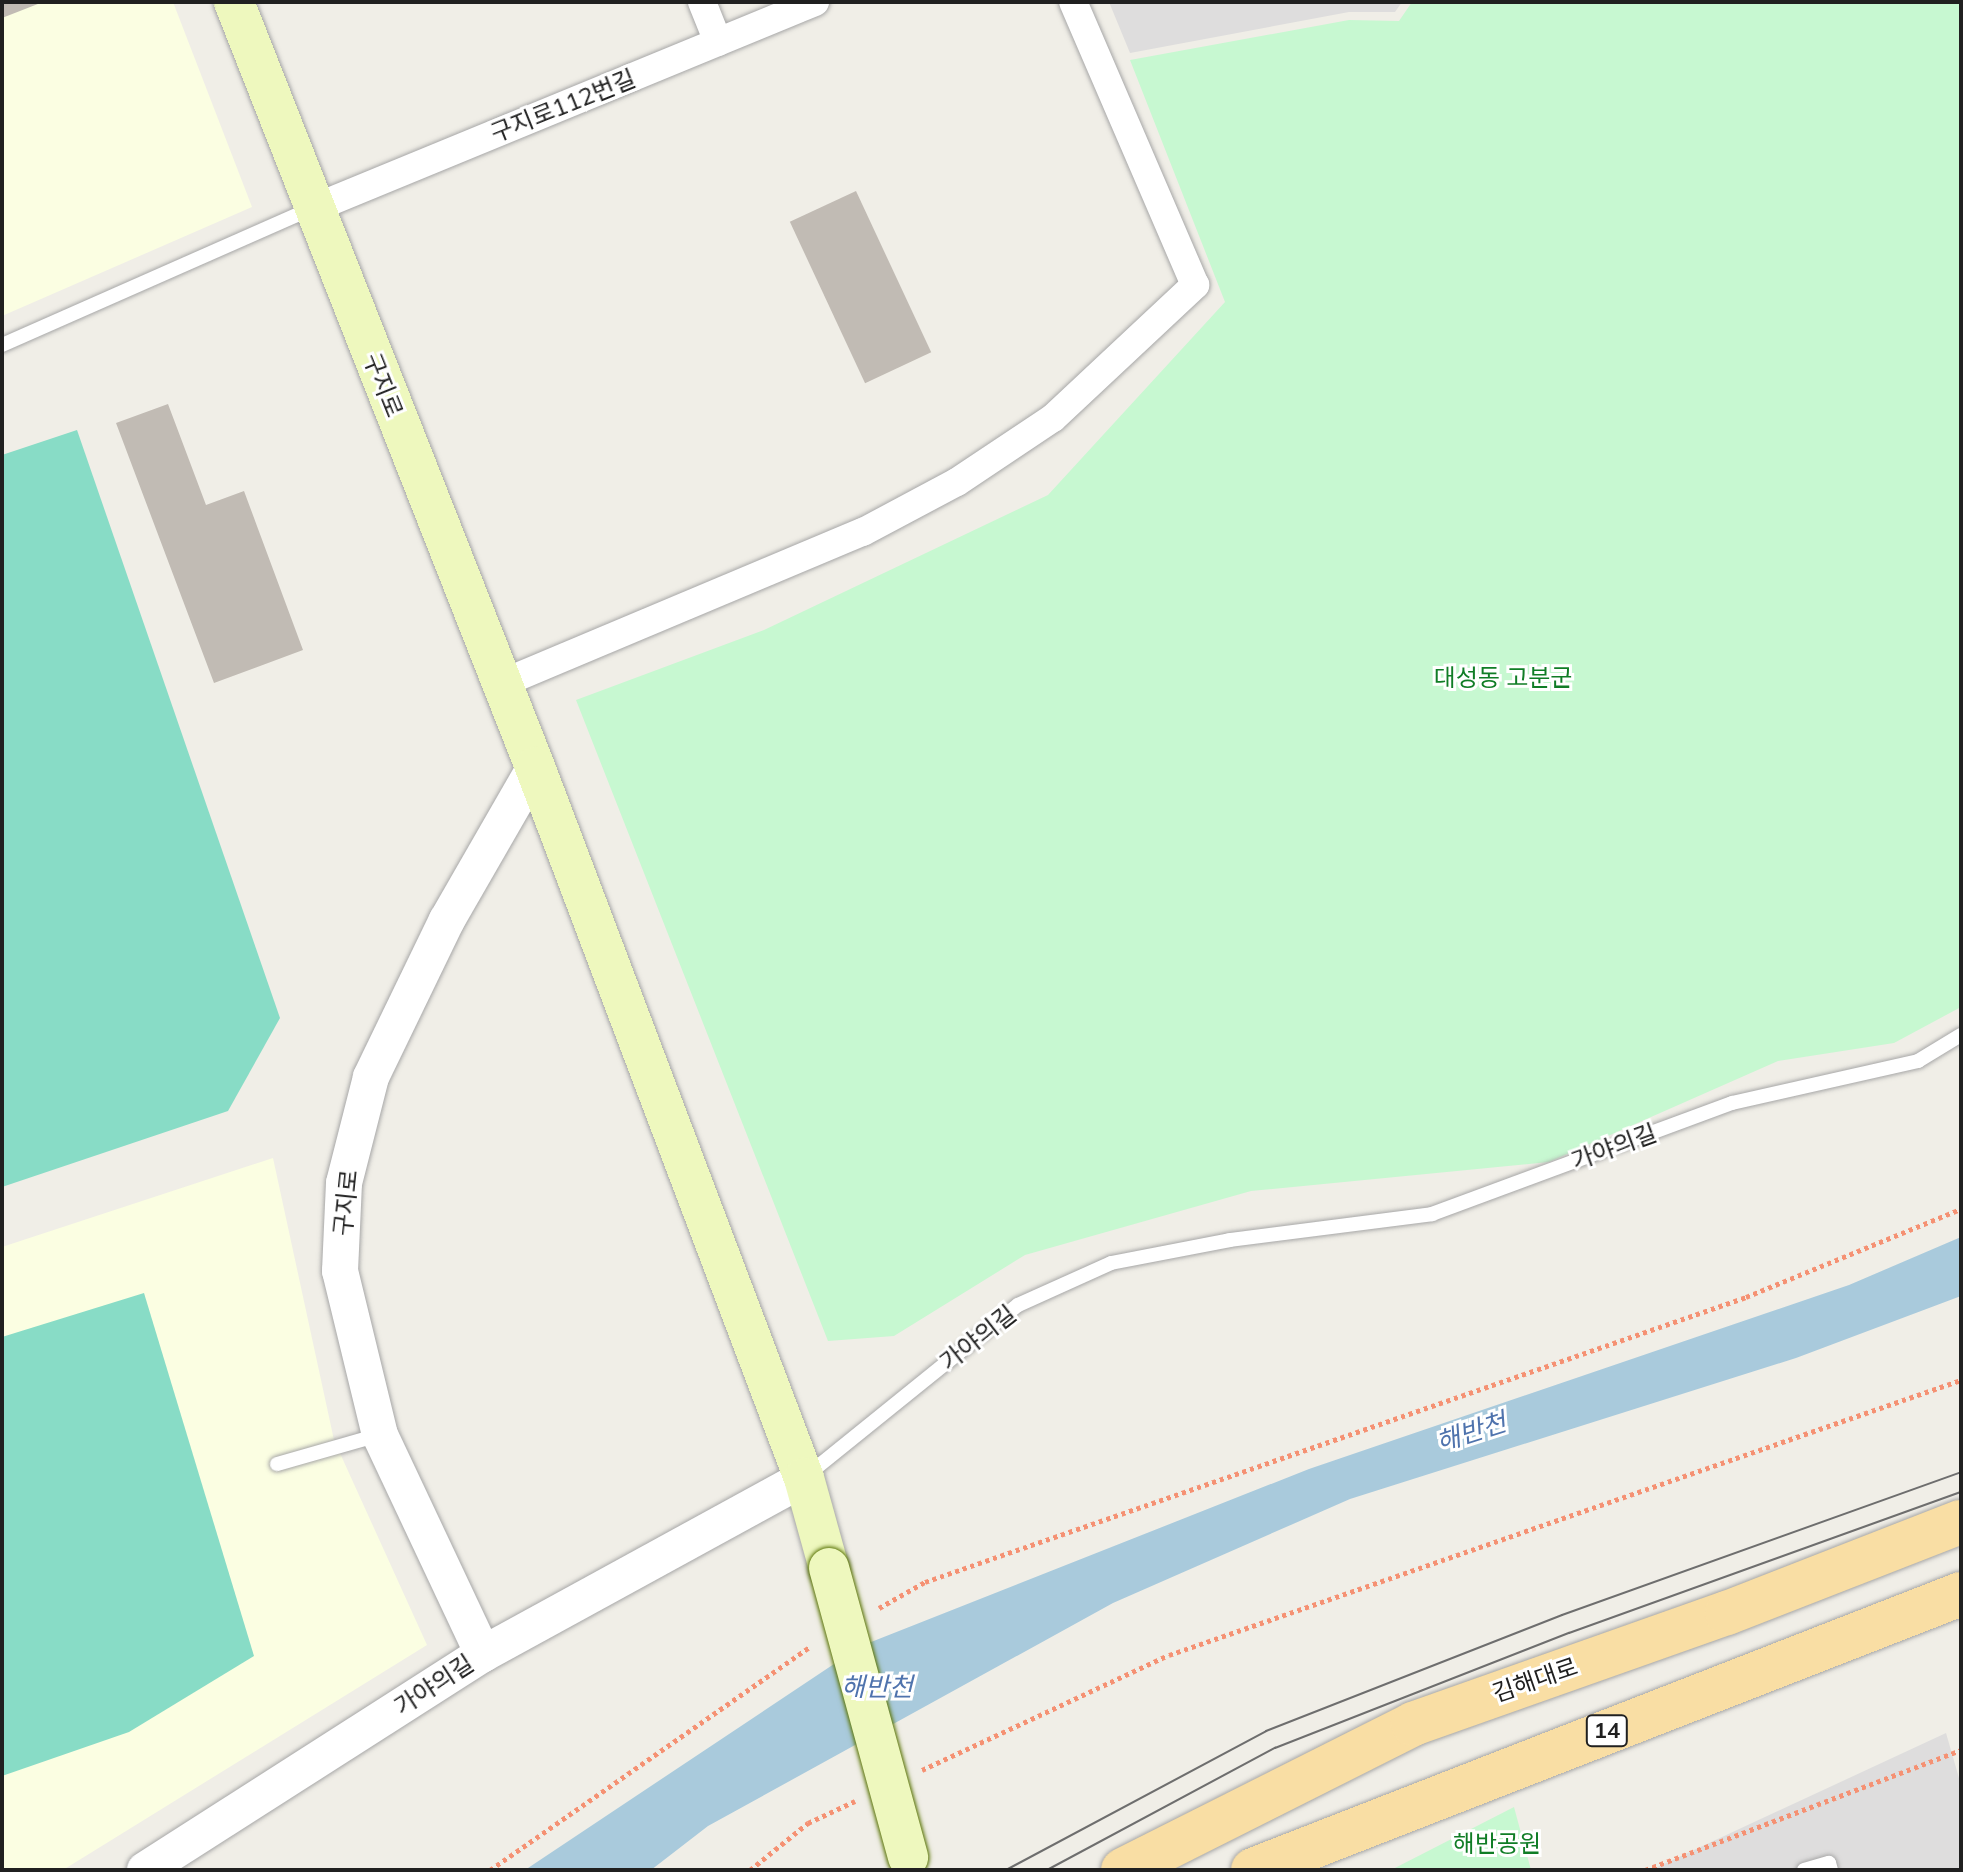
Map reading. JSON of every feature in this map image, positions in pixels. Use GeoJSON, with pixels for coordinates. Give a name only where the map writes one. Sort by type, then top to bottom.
{"type":"FeatureCollection","features":[{"type":"Feature","properties":{"kind":"main road","name":"구지로"},"geometry":{"type":"LineString","coordinates":[[234,2],[312,209],[503,683],[804,1478],[910,1863]]}},
{"type":"Feature","properties":{"kind":"main road","name":"김해대로"},"geometry":{"type":"LineString","coordinates":[[1123,1870],[1413,1724],[1727,1613],[1961,1522]]}},
{"type":"Feature","properties":{"kind":"main road","name":"14"},"geometry":{"type":"LineString","coordinates":[[1253,1870],[1961,1594]]}},
{"type":"Feature","properties":{"kind":"street"},"geometry":{"type":"LineString","coordinates":[[702,2],[718,42]]}},
{"type":"Feature","properties":{"kind":"street","name":"구지로112번길"},"geometry":{"type":"LineString","coordinates":[[312,209],[815,2]]}},
{"type":"Feature","properties":{"kind":"street"},"geometry":{"type":"LineString","coordinates":[[503,683],[863,532],[957,482],[1053,418],[1195,285],[1073,2]]}},
{"type":"Feature","properties":{"kind":"street","name":"구지로"},"geometry":{"type":"LineString","coordinates":[[483,1654],[380,1435],[340,1271],[344,1183],[371,1077],[447,920],[535,767]]}},
{"type":"Feature","properties":{"kind":"street","name":"가야의길"},"geometry":{"type":"LineString","coordinates":[[145,1870],[483,1654],[804,1478]]}},
{"type":"Feature","properties":{"kind":"lane"},"geometry":{"type":"LineString","coordinates":[[2,345],[312,209]]}},
{"type":"Feature","properties":{"kind":"lane","name":"가야의길"},"geometry":{"type":"LineString","coordinates":[[804,1478],[1018,1305],[1111,1263],[1230,1240],[1432,1214],[1732,1103],[1918,1061],[1961,1035]]}},
{"type":"Feature","properties":{"kind":"lane"},"geometry":{"type":"LineString","coordinates":[[277,1464],[380,1435]]}},
{"type":"Feature","properties":{"kind":"lane"},"geometry":{"type":"LineString","coordinates":[[1804,1870],[1829,1863],[1831,1870]]}},
{"type":"Feature","properties":{"kind":"path"},"geometry":{"type":"LineString","coordinates":[[872,1612],[925,1582],[1746,1297],[1961,1209]]}},
{"type":"Feature","properties":{"kind":"path"},"geometry":{"type":"LineString","coordinates":[[909,1776],[1169,1655],[1961,1380]]}},
{"type":"Feature","properties":{"kind":"path"},"geometry":{"type":"LineString","coordinates":[[490,1870],[819,1642]]}},
{"type":"Feature","properties":{"kind":"path"},"geometry":{"type":"LineString","coordinates":[[1645,1870],[1961,1750]]}},
{"type":"Feature","properties":{"kind":"path"},"geometry":{"type":"LineString","coordinates":[[750,1870],[808,1823],[866,1796]]}},
{"type":"Feature","properties":{"kind":"shaded area"},"geometry":{"type":"Polygon","coordinates":[[[2,2],[173,2],[252,207],[2,316],[2,2]]]}},
{"type":"Feature","properties":{"kind":"shaded area"},"geometry":{"type":"Polygon","coordinates":[[[1109,2],[1402,2],[1395,12],[1349,12],[1130,53],[1109,2]]]}},
{"type":"Feature","properties":{"kind":"shaded area"},"geometry":{"type":"Polygon","coordinates":[[[273,1158],[334,1440],[427,1645],[63,1870],[2,1870],[2,1247],[273,1158]]]}},
{"type":"Feature","properties":{"kind":"shaded area"},"geometry":{"type":"Polygon","coordinates":[[[1946,1733],[1961,1785],[1961,1870],[1651,1870],[1946,1733]]]}},
{"type":"Feature","properties":{"kind":"green space","name":"대성동 고분군"},"geometry":{"type":"Polygon","coordinates":[[[1412,2],[1961,2],[1961,1007],[1894,1043],[1778,1061],[1549,1162],[1251,1191],[1025,1255],[894,1336],[828,1341],[576,700],[764,630],[1048,495],[1225,302],[1130,60],[1349,20],[1399,21],[1412,2]]]}},
{"type":"Feature","properties":{"kind":"green space"},"geometry":{"type":"Polygon","coordinates":[[[77,430],[280,1018],[228,1111],[2,1187],[2,455],[77,430]]]}},
{"type":"Feature","properties":{"kind":"green space"},"geometry":{"type":"Polygon","coordinates":[[[144,1293],[254,1656],[129,1732],[2,1776],[2,1337],[144,1293]]]}},
{"type":"Feature","properties":{"kind":"green space","name":"해반공원"},"geometry":{"type":"Polygon","coordinates":[[[1514,1807],[1531,1870],[1391,1870],[1514,1807]]]}},
{"type":"Feature","properties":{"kind":"water","name":"해반천"},"geometry":{"type":"Polygon","coordinates":[[[1961,1237],[1961,1296],[1796,1358],[1350,1499],[1113,1603],[708,1826],[651,1870],[525,1870],[861,1646],[1309,1469],[1849,1285],[1961,1237]]]}},
{"type":"Feature","properties":{"kind":"building"},"geometry":{"type":"Polygon","coordinates":[[[2,2],[43,2],[2,18],[2,2]]]}},
{"type":"Feature","properties":{"kind":"building"},"geometry":{"type":"Polygon","coordinates":[[[856,191],[931,352],[865,383],[790,222],[856,191]]]}},
{"type":"Feature","properties":{"kind":"building"},"geometry":{"type":"Polygon","coordinates":[[[168,404],[206,505],[244,491],[303,650],[214,683],[116,423],[168,404]]]}},
{"type":"Feature","properties":{"kind":"tram line"},"geometry":{"type":"LineString","coordinates":[[1006,1870],[1266,1731],[1562,1615],[1961,1472]]}},
{"type":"Feature","properties":{"kind":"tram line"},"geometry":{"type":"LineString","coordinates":[[1047,1870],[1275,1748],[1569,1633],[1961,1492]]}}]}
